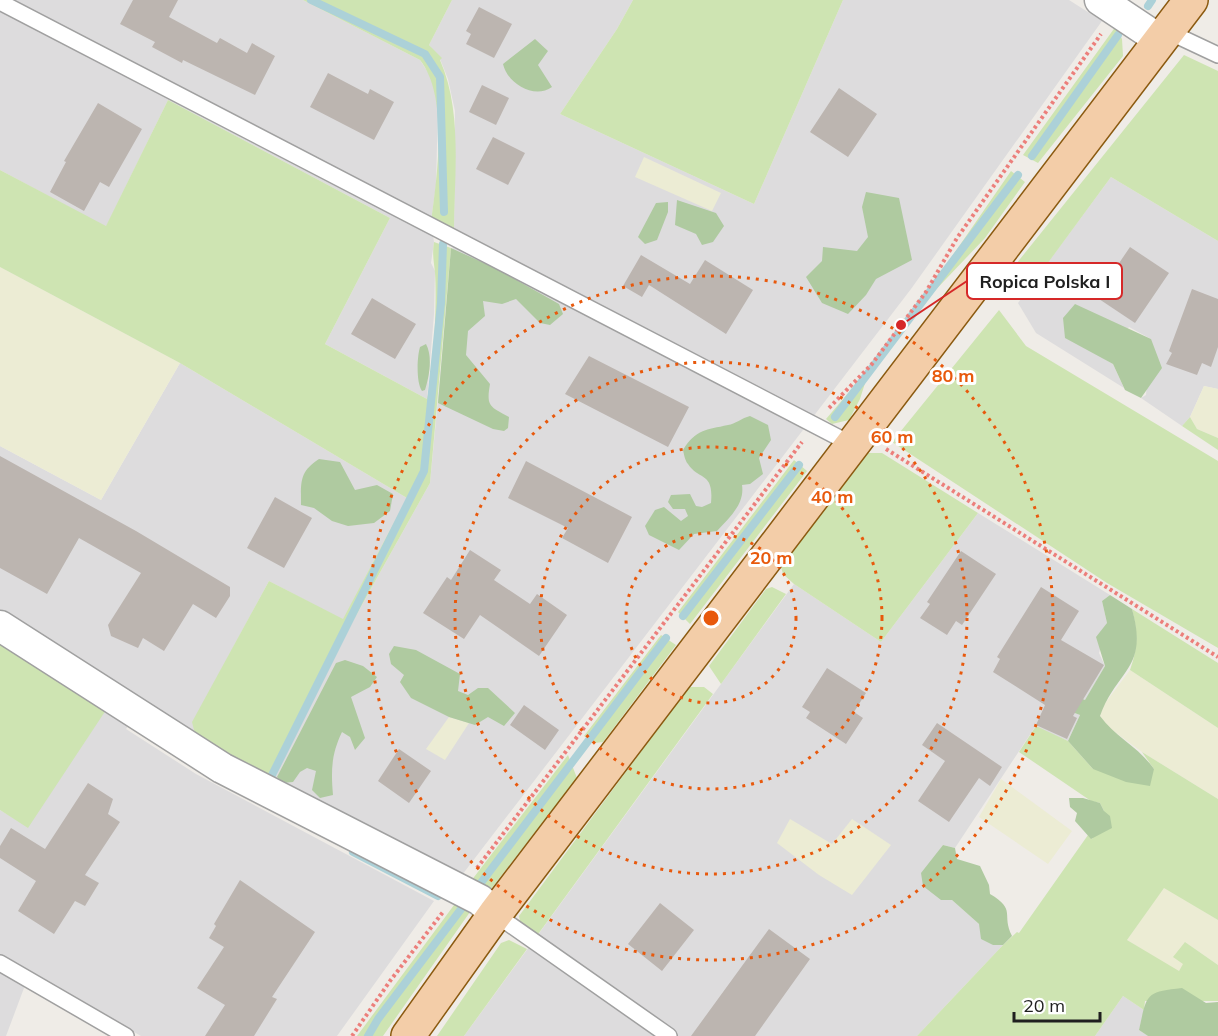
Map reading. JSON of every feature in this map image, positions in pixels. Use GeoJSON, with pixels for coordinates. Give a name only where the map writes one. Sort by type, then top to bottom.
{"type":"FeatureCollection","features":[{"type":"Feature","properties":{"kind":"main road"},"geometry":{"type":"LineString","coordinates":[[408,1036],[475,899],[855,438],[1191,0]]}},
{"type":"Feature","properties":{"kind":"street"},"geometry":{"type":"LineString","coordinates":[[1111,7],[1164,35]]}},
{"type":"Feature","properties":{"kind":"street"},"geometry":{"type":"LineString","coordinates":[[0,626],[222,768],[475,899]]}},
{"type":"Feature","properties":{"kind":"lane"},"geometry":{"type":"LineString","coordinates":[[0,2],[815,425],[855,438]]}},
{"type":"Feature","properties":{"kind":"lane"},"geometry":{"type":"LineString","coordinates":[[1164,35],[1218,55]]}},
{"type":"Feature","properties":{"kind":"lane"},"geometry":{"type":"LineString","coordinates":[[475,899],[669,1036]]}},
{"type":"Feature","properties":{"kind":"lane"},"geometry":{"type":"LineString","coordinates":[[0,963],[126,1036]]}},
{"type":"Feature","properties":{"kind":"path"},"geometry":{"type":"LineString","coordinates":[[352,1036],[390,981],[475,899],[815,425],[872,364],[926,292],[957,238],[1106,27],[1111,7]]}},
{"type":"Feature","properties":{"kind":"path"},"geometry":{"type":"LineString","coordinates":[[855,438],[1218,657]]}},
{"type":"Feature","properties":{"kind":"shaded area"},"geometry":{"type":"Polygon","coordinates":[[[0,0],[303,0],[420,60],[433,80],[438,103],[436,185],[431,222],[434,242],[431,263],[435,271],[434,314],[427,399],[325,344],[390,218],[168,100],[106,227],[0,170],[0,0]]]}},
{"type":"Feature","properties":{"kind":"shaded area"},"geometry":{"type":"Polygon","coordinates":[[[452,0],[633,0],[617,29],[560,114],[754,204],[843,0],[1069,0],[1102,21],[911,289],[462,875],[269,785],[344,637],[430,483],[454,233],[455,111],[448,79],[440,59],[429,45],[452,0]]]}},
{"type":"Feature","properties":{"kind":"shaded area"},"geometry":{"type":"Polygon","coordinates":[[[1111,177],[1218,241],[1218,389],[1204,386],[1190,417],[1182,426],[1141,398],[1146,395],[1151,339],[1129,327],[1103,358],[1113,364],[1124,388],[1036,333],[1018,303],[1111,177]]]}},
{"type":"Feature","properties":{"kind":"shaded area"},"geometry":{"type":"Polygon","coordinates":[[[180,363],[407,498],[343,620],[269,581],[193,722],[196,738],[133,719],[126,729],[196,774],[434,901],[337,1036],[141,1036],[30,972],[6,1036],[0,1036],[0,810],[28,827],[0,635],[0,446],[101,500],[180,363]]]}},
{"type":"Feature","properties":{"kind":"shaded area"},"geometry":{"type":"Polygon","coordinates":[[[978,513],[1110,595],[1102,601],[1107,623],[1099,653],[1105,666],[1085,701],[1060,707],[1080,715],[1068,741],[1035,727],[955,848],[943,845],[933,859],[952,900],[979,924],[993,945],[1003,945],[917,1036],[464,1036],[794,584],[881,642],[978,513]]]}},
{"type":"Feature","properties":{"kind":"shaded area"},"geometry":{"type":"Polygon","coordinates":[[[1123,996],[1144,1010],[1139,1030],[1148,1036],[1095,1036],[1123,996]]]}},
{"type":"Feature","properties":{"kind":"green space"},"geometry":{"type":"Polygon","coordinates":[[[303,0],[452,0],[429,45],[442,58],[440,60],[452,101],[455,123],[454,233],[431,222],[438,160],[438,115],[435,94],[420,60],[303,0]]]}},
{"type":"Feature","properties":{"kind":"green space"},"geometry":{"type":"Polygon","coordinates":[[[633,0],[843,0],[754,204],[560,114],[617,29],[633,0]]]}},
{"type":"Feature","properties":{"kind":"green space"},"geometry":{"type":"Polygon","coordinates":[[[1116,26],[1122,39],[1123,56],[1038,163],[1023,155],[1116,26]]]}},
{"type":"Feature","properties":{"kind":"green space"},"geometry":{"type":"Polygon","coordinates":[[[535,39],[548,51],[538,65],[552,87],[537,92],[522,88],[510,77],[503,64],[535,39]]]}},
{"type":"Feature","properties":{"kind":"green space"},"geometry":{"type":"Polygon","coordinates":[[[1184,55],[1218,71],[1218,241],[1111,177],[1028,290],[1006,283],[1004,279],[1184,55]]]}},
{"type":"Feature","properties":{"kind":"green space"},"geometry":{"type":"Polygon","coordinates":[[[168,100],[390,218],[325,344],[427,399],[434,337],[436,285],[434,242],[451,248],[430,483],[344,637],[269,785],[196,738],[192,722],[269,581],[343,619],[407,498],[180,363],[0,267],[0,170],[106,226],[168,100]]]}},
{"type":"Feature","properties":{"kind":"green space"},"geometry":{"type":"Polygon","coordinates":[[[644,157],[721,193],[712,211],[635,177],[644,157]]]}},
{"type":"Feature","properties":{"kind":"green space"},"geometry":{"type":"Polygon","coordinates":[[[1011,171],[1025,182],[985,238],[927,299],[933,284],[1011,171]]]}},
{"type":"Feature","properties":{"kind":"green space"},"geometry":{"type":"Polygon","coordinates":[[[866,192],[899,198],[912,260],[876,279],[866,295],[848,314],[822,303],[806,277],[822,261],[823,247],[857,251],[868,237],[862,207],[866,192]]]}},
{"type":"Feature","properties":{"kind":"green space"},"geometry":{"type":"Polygon","coordinates":[[[677,200],[716,213],[724,226],[713,242],[702,245],[696,234],[675,225],[677,200]]]}},
{"type":"Feature","properties":{"kind":"green space"},"geometry":{"type":"Polygon","coordinates":[[[668,202],[668,212],[657,240],[645,244],[638,237],[656,203],[668,202]]]}},
{"type":"Feature","properties":{"kind":"green space"},"geometry":{"type":"Polygon","coordinates":[[[451,248],[495,268],[559,304],[563,314],[550,325],[540,323],[516,299],[502,304],[483,301],[485,316],[468,331],[466,355],[490,384],[489,402],[491,405],[509,417],[508,428],[504,431],[493,429],[438,403],[451,248]]]}},
{"type":"Feature","properties":{"kind":"green space"},"geometry":{"type":"Polygon","coordinates":[[[0,267],[180,363],[101,500],[0,446],[0,267]]]}},
{"type":"Feature","properties":{"kind":"green space"},"geometry":{"type":"Polygon","coordinates":[[[1075,304],[1151,339],[1162,368],[1141,398],[1125,390],[1113,364],[1065,338],[1063,318],[1075,304]]]}},
{"type":"Feature","properties":{"kind":"green space"},"geometry":{"type":"Polygon","coordinates":[[[999,310],[1026,346],[1218,461],[1218,648],[1107,583],[892,442],[999,310]]]}},
{"type":"Feature","properties":{"kind":"green space"},"geometry":{"type":"Polygon","coordinates":[[[426,344],[430,367],[425,390],[422,391],[418,376],[418,357],[420,347],[426,344]]]}},
{"type":"Feature","properties":{"kind":"green space"},"geometry":{"type":"Polygon","coordinates":[[[861,378],[866,380],[860,399],[849,420],[832,424],[826,419],[861,378]]]}},
{"type":"Feature","properties":{"kind":"green space"},"geometry":{"type":"Polygon","coordinates":[[[1204,386],[1218,389],[1218,438],[1197,429],[1190,417],[1204,386]]]}},
{"type":"Feature","properties":{"kind":"green space"},"geometry":{"type":"Polygon","coordinates":[[[750,416],[768,425],[771,440],[759,458],[763,474],[750,484],[742,485],[739,504],[731,516],[717,531],[694,534],[679,550],[649,535],[645,526],[655,510],[664,507],[681,521],[688,516],[685,509],[673,509],[668,502],[671,495],[690,494],[696,506],[702,507],[711,503],[708,481],[692,469],[685,459],[683,450],[692,438],[702,432],[750,416]]]}},
{"type":"Feature","properties":{"kind":"green space"},"geometry":{"type":"Polygon","coordinates":[[[1190,417],[1197,429],[1218,438],[1218,450],[1182,426],[1190,417]]]}},
{"type":"Feature","properties":{"kind":"green space"},"geometry":{"type":"Polygon","coordinates":[[[868,453],[882,453],[978,513],[881,642],[794,584],[783,574],[781,567],[868,453]]]}},
{"type":"Feature","properties":{"kind":"green space"},"geometry":{"type":"Polygon","coordinates":[[[319,459],[340,462],[355,490],[377,485],[393,494],[390,511],[374,523],[348,526],[332,521],[314,508],[301,505],[302,478],[308,468],[319,459]]]}},
{"type":"Feature","properties":{"kind":"green space"},"geometry":{"type":"Polygon","coordinates":[[[794,460],[807,471],[690,624],[678,612],[794,460]]]}},
{"type":"Feature","properties":{"kind":"green space"},"geometry":{"type":"Polygon","coordinates":[[[772,587],[786,594],[721,684],[709,666],[766,589],[772,587]]]}},
{"type":"Feature","properties":{"kind":"green space"},"geometry":{"type":"Polygon","coordinates":[[[1110,595],[1132,609],[1137,644],[1129,667],[1107,700],[1100,716],[1154,769],[1150,786],[1126,782],[1093,769],[1068,741],[1080,715],[1059,707],[1066,693],[1085,700],[1105,666],[1096,637],[1107,623],[1102,601],[1110,595]]]}},
{"type":"Feature","properties":{"kind":"green space"},"geometry":{"type":"Polygon","coordinates":[[[1132,609],[1218,663],[1218,728],[1130,670],[1136,640],[1132,609]]]}},
{"type":"Feature","properties":{"kind":"green space"},"geometry":{"type":"Polygon","coordinates":[[[0,635],[110,704],[28,828],[0,810],[0,635]]]}},
{"type":"Feature","properties":{"kind":"green space"},"geometry":{"type":"Polygon","coordinates":[[[661,635],[676,645],[603,742],[595,743],[584,736],[661,635]]]}},
{"type":"Feature","properties":{"kind":"green space"},"geometry":{"type":"Polygon","coordinates":[[[394,646],[416,650],[460,674],[458,691],[468,695],[478,688],[488,688],[515,713],[504,726],[488,717],[475,725],[449,717],[411,698],[400,682],[404,675],[391,664],[389,654],[394,646]]]}},
{"type":"Feature","properties":{"kind":"green space"},"geometry":{"type":"Polygon","coordinates":[[[345,660],[363,666],[377,677],[370,687],[351,697],[365,738],[355,750],[350,737],[342,732],[333,763],[333,795],[320,798],[312,790],[316,771],[307,768],[300,772],[293,782],[282,783],[277,777],[336,663],[345,660]]]}},
{"type":"Feature","properties":{"kind":"green space"},"geometry":{"type":"Polygon","coordinates":[[[1130,670],[1218,728],[1218,799],[1142,752],[1108,727],[1100,716],[1103,706],[1130,670]]]}},
{"type":"Feature","properties":{"kind":"green space"},"geometry":{"type":"Polygon","coordinates":[[[689,687],[704,687],[713,694],[536,937],[520,921],[519,916],[689,687]]]}},
{"type":"Feature","properties":{"kind":"green space"},"geometry":{"type":"Polygon","coordinates":[[[449,717],[469,723],[445,760],[426,749],[449,717]]]}},
{"type":"Feature","properties":{"kind":"green space"},"geometry":{"type":"Polygon","coordinates":[[[1036,726],[1068,741],[1093,769],[1154,769],[1142,752],[1218,799],[1218,920],[1164,888],[1127,940],[1179,971],[1183,964],[1173,957],[1185,942],[1218,965],[1218,1001],[1145,1001],[1144,1010],[1123,996],[1095,1036],[917,1036],[1003,945],[1017,932],[1019,933],[1088,835],[1092,839],[1104,811],[1100,803],[1091,801],[1019,752],[1036,726]]]}},
{"type":"Feature","properties":{"kind":"green space"},"geometry":{"type":"Polygon","coordinates":[[[568,755],[577,778],[491,889],[471,881],[568,755]]]}},
{"type":"Feature","properties":{"kind":"green space"},"geometry":{"type":"Polygon","coordinates":[[[1001,779],[1072,831],[1048,864],[979,817],[1001,779]]]}},
{"type":"Feature","properties":{"kind":"green space"},"geometry":{"type":"Polygon","coordinates":[[[1069,798],[1083,798],[1100,803],[1110,816],[1112,828],[1091,839],[1075,821],[1077,813],[1070,807],[1069,798]]]}},
{"type":"Feature","properties":{"kind":"green space"},"geometry":{"type":"Polygon","coordinates":[[[790,819],[832,844],[852,819],[891,845],[852,895],[819,875],[777,843],[790,819]]]}},
{"type":"Feature","properties":{"kind":"green space"},"geometry":{"type":"Polygon","coordinates":[[[943,845],[955,848],[957,859],[980,866],[989,885],[990,894],[998,899],[1006,909],[1012,936],[1003,945],[993,945],[981,939],[979,924],[952,900],[941,900],[923,886],[921,873],[943,845]]]}},
{"type":"Feature","properties":{"kind":"green space"},"geometry":{"type":"Polygon","coordinates":[[[1164,887],[1218,920],[1218,965],[1185,942],[1184,964],[1178,972],[1127,940],[1164,887]]]}},
{"type":"Feature","properties":{"kind":"green space"},"geometry":{"type":"Polygon","coordinates":[[[457,901],[470,912],[383,1036],[357,1036],[457,901]]]}},
{"type":"Feature","properties":{"kind":"green space"},"geometry":{"type":"Polygon","coordinates":[[[509,940],[527,949],[464,1036],[437,1036],[501,943],[509,940]]]}},
{"type":"Feature","properties":{"kind":"green space"},"geometry":{"type":"Polygon","coordinates":[[[1182,988],[1206,1003],[1218,1002],[1218,1036],[1148,1036],[1139,1030],[1146,1002],[1150,997],[1161,991],[1182,988]]]}},
{"type":"Feature","properties":{"kind":"building"},"geometry":{"type":"Polygon","coordinates":[[[133,0],[178,0],[169,17],[217,43],[220,38],[247,53],[252,43],[275,56],[255,95],[183,60],[182,63],[152,47],[155,42],[120,24],[133,0]]]}},
{"type":"Feature","properties":{"kind":"building"},"geometry":{"type":"Polygon","coordinates":[[[479,7],[512,24],[494,58],[466,44],[471,34],[466,31],[479,7]]]}},
{"type":"Feature","properties":{"kind":"building"},"geometry":{"type":"Polygon","coordinates":[[[328,73],[368,94],[370,89],[394,102],[374,140],[310,107],[328,73]]]}},
{"type":"Feature","properties":{"kind":"building"},"geometry":{"type":"Polygon","coordinates":[[[482,85],[509,98],[496,125],[469,112],[482,85]]]}},
{"type":"Feature","properties":{"kind":"building"},"geometry":{"type":"Polygon","coordinates":[[[839,88],[877,114],[848,157],[810,132],[839,88]]]}},
{"type":"Feature","properties":{"kind":"building"},"geometry":{"type":"Polygon","coordinates":[[[98,103],[142,129],[109,187],[100,182],[84,211],[50,192],[66,162],[64,161],[98,103]]]}},
{"type":"Feature","properties":{"kind":"building"},"geometry":{"type":"Polygon","coordinates":[[[493,137],[525,153],[508,185],[476,169],[493,137]]]}},
{"type":"Feature","properties":{"kind":"building"},"geometry":{"type":"Polygon","coordinates":[[[1130,247],[1169,273],[1135,323],[1096,297],[1130,247]]]}},
{"type":"Feature","properties":{"kind":"building"},"geometry":{"type":"Polygon","coordinates":[[[641,255],[690,284],[705,260],[753,290],[726,334],[649,285],[642,297],[623,286],[641,255]]]}},
{"type":"Feature","properties":{"kind":"building"},"geometry":{"type":"Polygon","coordinates":[[[1192,289],[1218,299],[1218,347],[1211,367],[1202,363],[1197,375],[1166,364],[1172,353],[1169,351],[1192,289]]]}},
{"type":"Feature","properties":{"kind":"building"},"geometry":{"type":"Polygon","coordinates":[[[372,298],[416,324],[395,359],[351,334],[372,298]]]}},
{"type":"Feature","properties":{"kind":"building"},"geometry":{"type":"Polygon","coordinates":[[[589,356],[689,407],[668,447],[565,394],[589,356]]]}},
{"type":"Feature","properties":{"kind":"building"},"geometry":{"type":"Polygon","coordinates":[[[0,456],[136,531],[230,587],[230,596],[216,618],[193,604],[164,651],[143,638],[138,648],[111,636],[108,625],[141,573],[79,538],[47,594],[0,568],[0,456]]]}},
{"type":"Feature","properties":{"kind":"building"},"geometry":{"type":"Polygon","coordinates":[[[526,461],[632,517],[608,563],[562,538],[568,528],[508,498],[526,461]]]}},
{"type":"Feature","properties":{"kind":"building"},"geometry":{"type":"Polygon","coordinates":[[[275,497],[312,518],[284,568],[247,548],[275,497]]]}},
{"type":"Feature","properties":{"kind":"building"},"geometry":{"type":"Polygon","coordinates":[[[470,550],[501,570],[494,580],[530,604],[537,594],[567,615],[539,656],[480,615],[464,639],[423,613],[447,577],[451,580],[470,550]]]}},
{"type":"Feature","properties":{"kind":"building"},"geometry":{"type":"Polygon","coordinates":[[[961,551],[996,574],[962,625],[956,621],[947,635],[920,618],[930,604],[927,602],[961,551]]]}},
{"type":"Feature","properties":{"kind":"building"},"geometry":{"type":"Polygon","coordinates":[[[1041,587],[1079,611],[1061,640],[1104,665],[1073,716],[1077,718],[1067,739],[1036,725],[1045,705],[993,672],[1000,659],[997,657],[1041,587]]]}},
{"type":"Feature","properties":{"kind":"building"},"geometry":{"type":"Polygon","coordinates":[[[827,668],[866,693],[854,712],[863,718],[846,744],[806,718],[810,712],[802,707],[827,668]]]}},
{"type":"Feature","properties":{"kind":"building"},"geometry":{"type":"Polygon","coordinates":[[[524,705],[559,730],[545,750],[510,725],[524,705]]]}},
{"type":"Feature","properties":{"kind":"building"},"geometry":{"type":"Polygon","coordinates":[[[937,723],[1002,767],[990,786],[979,778],[949,822],[918,801],[945,761],[922,745],[937,723]]]}},
{"type":"Feature","properties":{"kind":"building"},"geometry":{"type":"Polygon","coordinates":[[[399,749],[431,771],[409,803],[378,781],[399,749]]]}},
{"type":"Feature","properties":{"kind":"building"},"geometry":{"type":"Polygon","coordinates":[[[88,783],[113,799],[108,814],[120,822],[85,875],[99,883],[85,906],[75,901],[54,934],[18,911],[36,881],[0,858],[0,846],[11,828],[45,849],[88,783]]]}},
{"type":"Feature","properties":{"kind":"building"},"geometry":{"type":"Polygon","coordinates":[[[240,880],[315,932],[272,997],[277,999],[254,1036],[205,1036],[225,1005],[197,988],[224,947],[209,938],[216,926],[214,924],[240,880]]]}},
{"type":"Feature","properties":{"kind":"building"},"geometry":{"type":"Polygon","coordinates":[[[660,903],[694,930],[662,971],[628,944],[660,903]]]}},
{"type":"Feature","properties":{"kind":"building"},"geometry":{"type":"Polygon","coordinates":[[[769,929],[810,959],[755,1036],[691,1036],[769,929]]]}},
{"type":"Feature","properties":{"kind":"waterway"},"geometry":{"type":"LineString","coordinates":[[311,0],[425,54],[440,77],[444,212]]}},
{"type":"Feature","properties":{"kind":"waterway"},"geometry":{"type":"LineString","coordinates":[[1148,6],[1152,0]]}},
{"type":"Feature","properties":{"kind":"waterway"},"geometry":{"type":"LineString","coordinates":[[1032,156],[1118,35]]}},
{"type":"Feature","properties":{"kind":"waterway"},"geometry":{"type":"LineString","coordinates":[[835,417],[1018,175]]}},
{"type":"Feature","properties":{"kind":"waterway"},"geometry":{"type":"LineString","coordinates":[[270,779],[424,471],[441,303],[443,244]]}},
{"type":"Feature","properties":{"kind":"waterway"},"geometry":{"type":"LineString","coordinates":[[683,616],[799,465]]}},
{"type":"Feature","properties":{"kind":"waterway"},"geometry":{"type":"LineString","coordinates":[[368,1036],[378,1019],[666,638]]}},
{"type":"Feature","properties":{"kind":"waterway"},"geometry":{"type":"LineString","coordinates":[[353,852],[438,896]]}},
{"type":"Feature","properties":{"kind":"place","name":"Ropica Polska I"},"geometry":{"type":"Point","coordinates":[901,325]}}]}
